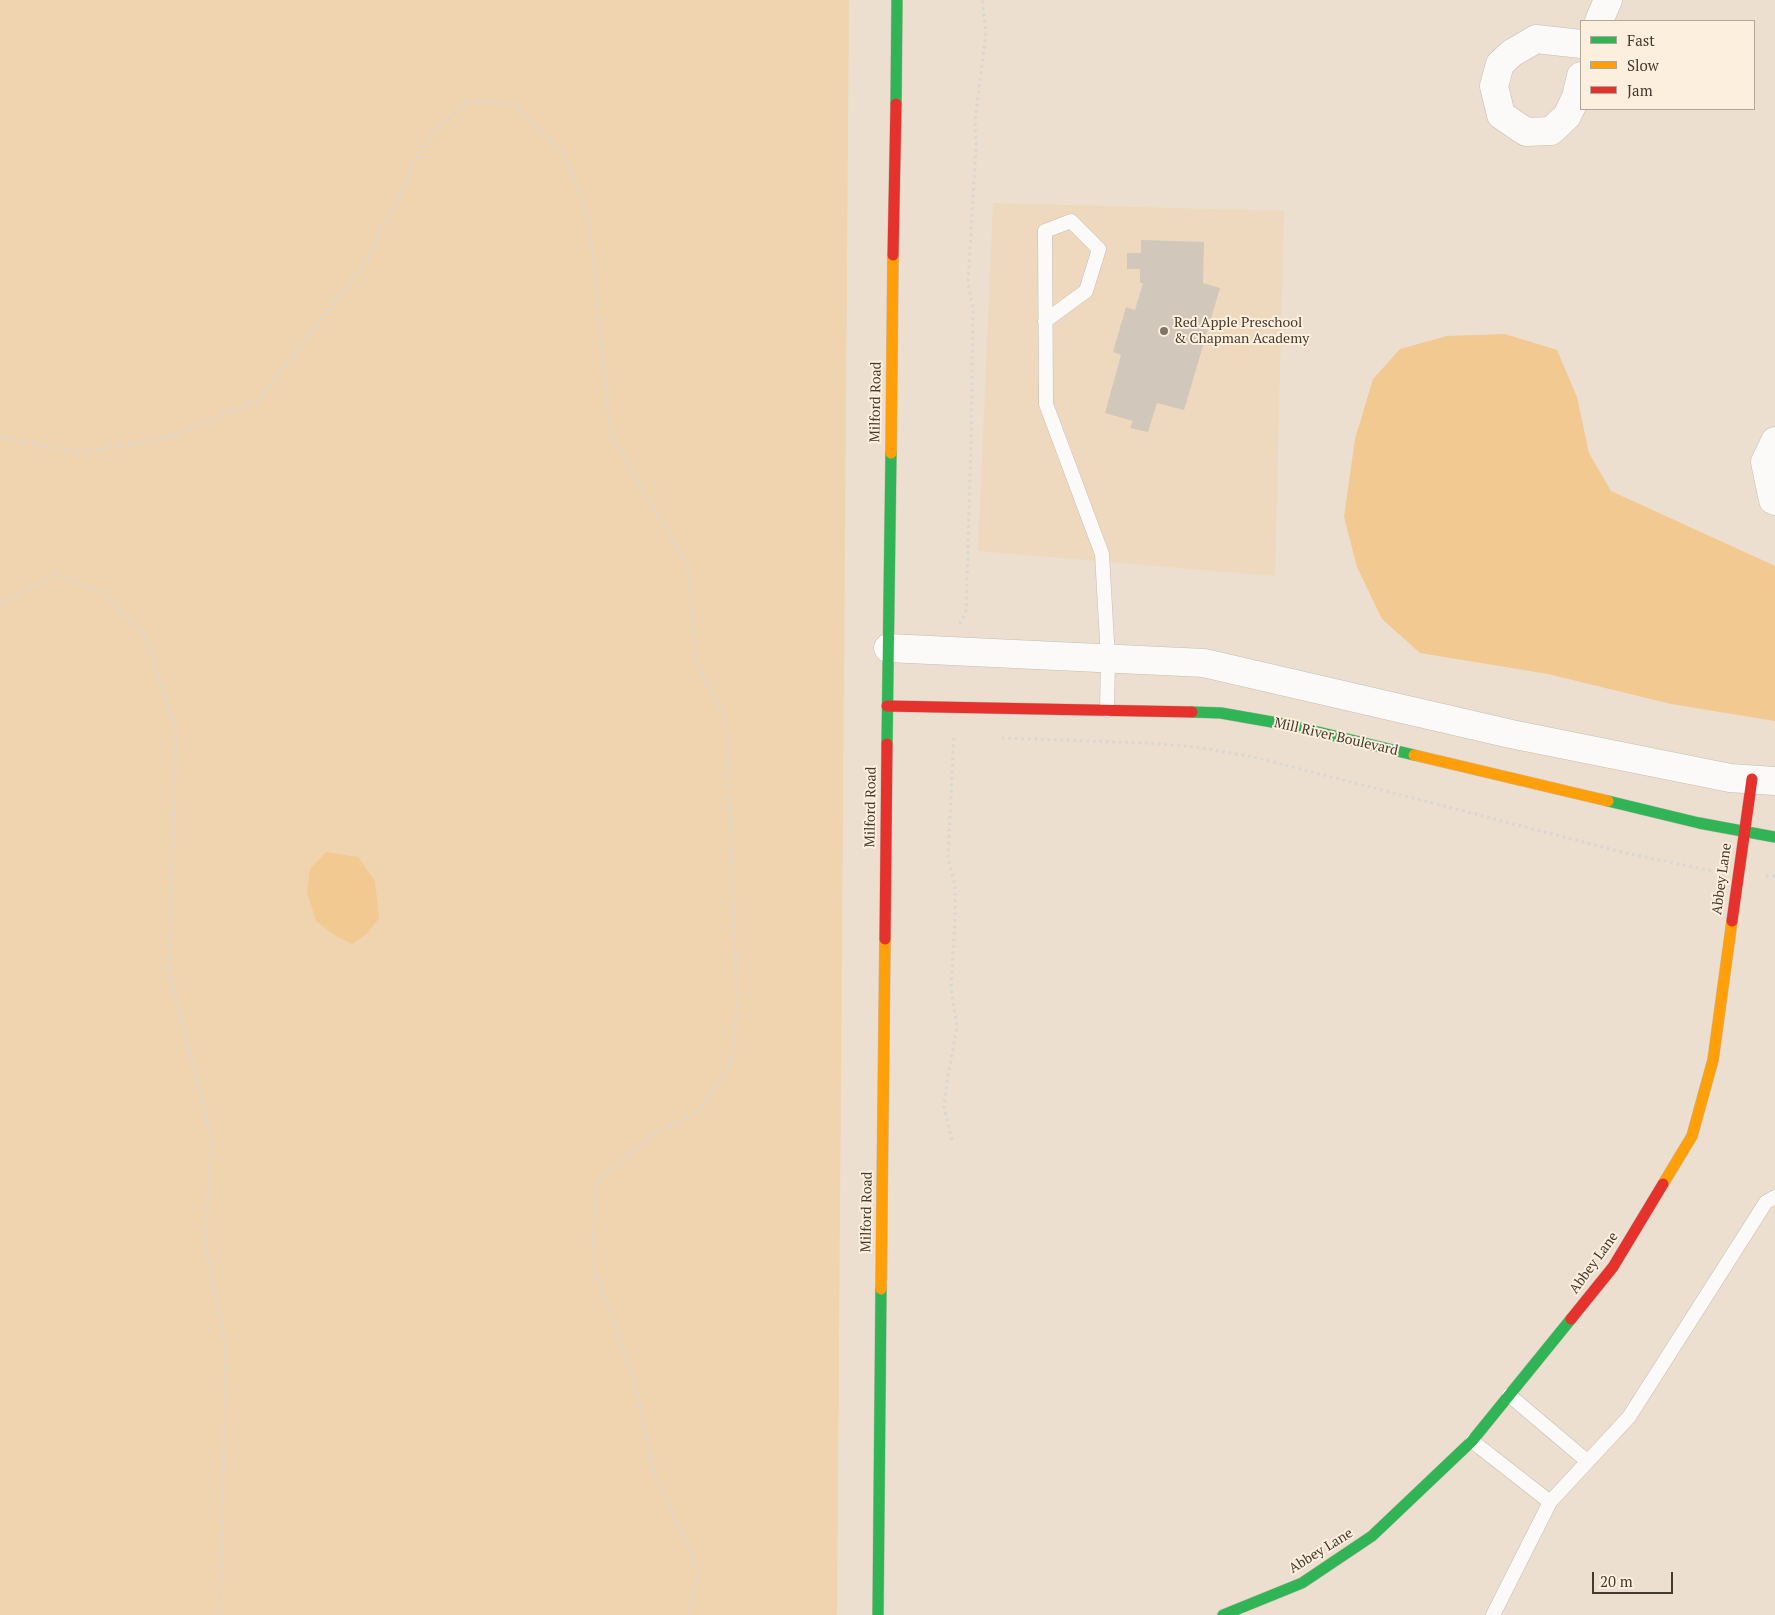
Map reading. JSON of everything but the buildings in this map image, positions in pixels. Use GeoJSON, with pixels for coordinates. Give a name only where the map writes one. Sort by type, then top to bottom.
{"type":"FeatureCollection","features":[{"type":"Feature","properties":{"kind":"street","name":"Milford Road"},"geometry":{"type":"LineString","coordinates":[[878,1615],[887,706],[897,0]]}},
{"type":"Feature","properties":{"kind":"street"},"geometry":{"type":"LineString","coordinates":[[1599,20],[1608,0]]}},
{"type":"Feature","properties":{"kind":"street"},"geometry":{"type":"LineString","coordinates":[[1580,44],[1536,39],[1512,53],[1500,64],[1494,86],[1501,115],[1526,132],[1551,131],[1567,116],[1576,97],[1580,80]]}},
{"type":"Feature","properties":{"kind":"street"},"geometry":{"type":"LineString","coordinates":[[1775,441],[1765,462],[1773,500],[1775,501]]}},
{"type":"Feature","properties":{"kind":"street"},"geometry":{"type":"LineString","coordinates":[[888,648],[1204,663],[1511,734],[1730,778],[1764,780]]}},
{"type":"Feature","properties":{"kind":"street","name":"Mill River Boulevard"},"geometry":{"type":"LineString","coordinates":[[887,706],[1222,713],[1289,725],[1699,823],[1775,837]]}},
{"type":"Feature","properties":{"kind":"street","name":"Abbey Lane"},"geometry":{"type":"LineString","coordinates":[[1223,1615],[1302,1583],[1372,1536],[1472,1441],[1613,1267],[1692,1136],[1714,1060],[1744,831],[1764,780]]}},
{"type":"Feature","properties":{"kind":"lane"},"geometry":{"type":"LineString","coordinates":[[1045,321],[1086,291],[1099,249],[1071,221],[1045,231],[1045,321],[1046,404],[1102,554],[1108,659],[1107,710]]}},
{"type":"Feature","properties":{"kind":"lane"},"geometry":{"type":"LineString","coordinates":[[1493,1615],[1550,1502],[1629,1417],[1766,1202],[1775,1197]]}},
{"type":"Feature","properties":{"kind":"lane"},"geometry":{"type":"LineString","coordinates":[[1509,1395],[1587,1461]]}},
{"type":"Feature","properties":{"kind":"lane"},"geometry":{"type":"LineString","coordinates":[[1472,1441],[1550,1502]]}},
{"type":"Feature","properties":{"kind":"path"},"geometry":{"type":"LineString","coordinates":[[957,652],[958,630],[966,611],[973,308],[968,283],[976,148],[975,121],[986,32],[982,0]]}},
{"type":"Feature","properties":{"kind":"path"},"geometry":{"type":"LineString","coordinates":[[0,437],[78,453],[170,437],[259,400],[364,264],[428,137],[469,100],[514,105],[565,155],[589,222],[611,435],[688,566],[696,663],[726,720],[737,1006],[731,1064],[699,1112],[654,1134],[597,1182],[592,1264],[633,1376],[655,1476],[699,1570],[688,1615]]}},
{"type":"Feature","properties":{"kind":"path"},"geometry":{"type":"LineString","coordinates":[[0,605],[56,574],[102,592],[145,635],[176,731],[169,972],[212,1141],[205,1243],[226,1347],[220,1615]]}},
{"type":"Feature","properties":{"kind":"path"},"geometry":{"type":"LineString","coordinates":[[952,1140],[944,1107],[957,1027],[951,987],[955,887],[948,857],[954,707]]}},
{"type":"Feature","properties":{"kind":"path"},"geometry":{"type":"LineString","coordinates":[[953,737],[963,737]]}},
{"type":"Feature","properties":{"kind":"path"},"geometry":{"type":"LineString","coordinates":[[992,738],[1147,743],[1196,747],[1254,757],[1626,853],[1701,869],[1775,876]]}},
{"type":"Feature","properties":{"kind":"shaded area"},"geometry":{"type":"Polygon","coordinates":[[[0,0],[849,0],[837,1615],[0,1615],[0,0]]]}},
{"type":"Feature","properties":{"kind":"shaded area"},"geometry":{"type":"Polygon","coordinates":[[[993,203],[1284,211],[1275,576],[978,551],[993,203]]]}},
{"type":"Feature","properties":{"kind":"shaded area"},"geometry":{"type":"Polygon","coordinates":[[[1505,334],[1557,350],[1577,397],[1589,453],[1611,491],[1775,566],[1775,721],[1671,704],[1548,674],[1420,653],[1382,619],[1357,567],[1344,517],[1355,439],[1373,379],[1400,349],[1447,336],[1505,334]]]}},
{"type":"Feature","properties":{"kind":"shaded area"},"geometry":{"type":"Polygon","coordinates":[[[326,852],[358,857],[375,881],[379,918],[368,933],[352,944],[333,934],[316,921],[307,892],[310,869],[326,852]]]}},
{"type":"Feature","properties":{"kind":"traffic: fast"},"geometry":{"type":"LineString","coordinates":[[896,104],[897,0]]}},
{"type":"Feature","properties":{"kind":"traffic: fast"},"geometry":{"type":"LineString","coordinates":[[887,744],[891,453]]}},
{"type":"Feature","properties":{"kind":"traffic: fast"},"geometry":{"type":"LineString","coordinates":[[1192,712],[1221,713],[1289,725],[1414,755]]}},
{"type":"Feature","properties":{"kind":"traffic: fast"},"geometry":{"type":"LineString","coordinates":[[1608,801],[1699,823],[1775,837]]}},
{"type":"Feature","properties":{"kind":"traffic: fast"},"geometry":{"type":"LineString","coordinates":[[878,1615],[881,1289]]}},
{"type":"Feature","properties":{"kind":"traffic: fast"},"geometry":{"type":"LineString","coordinates":[[1223,1615],[1302,1583],[1372,1536],[1472,1441],[1571,1319]]}},
{"type":"Feature","properties":{"kind":"traffic: slow"},"geometry":{"type":"LineString","coordinates":[[891,453],[893,255]]}},
{"type":"Feature","properties":{"kind":"traffic: slow"},"geometry":{"type":"LineString","coordinates":[[1414,755],[1608,801]]}},
{"type":"Feature","properties":{"kind":"traffic: slow"},"geometry":{"type":"LineString","coordinates":[[1663,1184],[1692,1136],[1713,1060],[1732,921]]}},
{"type":"Feature","properties":{"kind":"traffic: slow"},"geometry":{"type":"LineString","coordinates":[[881,1289],[885,939]]}},
{"type":"Feature","properties":{"kind":"traffic: jam"},"geometry":{"type":"LineString","coordinates":[[893,255],[896,104]]}},
{"type":"Feature","properties":{"kind":"traffic: jam"},"geometry":{"type":"LineString","coordinates":[[887,706],[1192,712]]}},
{"type":"Feature","properties":{"kind":"traffic: jam"},"geometry":{"type":"LineString","coordinates":[[885,939],[887,744]]}},
{"type":"Feature","properties":{"kind":"traffic: jam"},"geometry":{"type":"LineString","coordinates":[[1732,921],[1752,779]]}},
{"type":"Feature","properties":{"kind":"traffic: jam"},"geometry":{"type":"LineString","coordinates":[[1571,1319],[1613,1267],[1663,1184]]}},
{"type":"Feature","properties":{"kind":"place","name":"Red Apple Preschool & Chapman Academy"},"geometry":{"type":"Point","coordinates":[1164,331]}}]}
